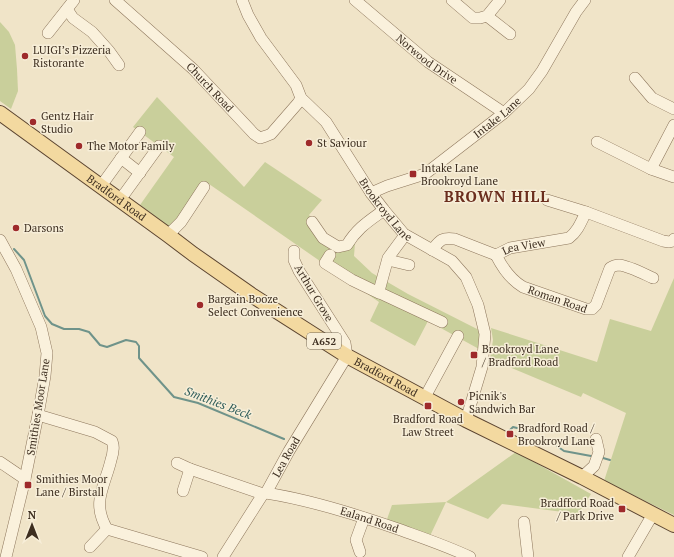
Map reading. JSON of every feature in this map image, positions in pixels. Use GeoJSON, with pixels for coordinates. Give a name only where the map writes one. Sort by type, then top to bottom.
{"type":"FeatureCollection","features":[{"type":"Feature","properties":{"kind":"main road","name":"Bradford Road"},"geometry":{"type":"LineString","coordinates":[[0,113],[193,254],[253,296],[347,356],[466,420],[674,525]]}},
{"type":"Feature","properties":{"kind":"street"},"geometry":{"type":"LineString","coordinates":[[48,33],[74,0]]}},
{"type":"Feature","properties":{"kind":"street","name":"Church Road"},"geometry":{"type":"LineString","coordinates":[[115,0],[193,69],[254,134],[260,138],[271,134],[301,98]]}},
{"type":"Feature","properties":{"kind":"street","name":"Brookroyd Lane"},"geometry":{"type":"LineString","coordinates":[[242,0],[248,15],[261,38],[296,85],[301,98],[326,122],[371,193],[384,210],[405,235],[452,261],[466,277],[478,305],[485,334],[482,367],[466,420]]}},
{"type":"Feature","properties":{"kind":"street","name":"Norwood Drive"},"geometry":{"type":"LineString","coordinates":[[355,0],[428,62],[504,113]]}},
{"type":"Feature","properties":{"kind":"street"},"geometry":{"type":"LineString","coordinates":[[452,0],[473,18],[487,16],[500,0]]}},
{"type":"Feature","properties":{"kind":"street","name":"Intake Lane"},"geometry":{"type":"LineString","coordinates":[[371,193],[386,186],[425,174],[504,113],[529,89],[542,71],[582,1]]}},
{"type":"Feature","properties":{"kind":"street"},"geometry":{"type":"LineString","coordinates":[[67,9],[73,18],[92,32],[109,50],[119,65]]}},
{"type":"Feature","properties":{"kind":"street"},"geometry":{"type":"LineString","coordinates":[[487,16],[510,34]]}},
{"type":"Feature","properties":{"kind":"street"},"geometry":{"type":"LineString","coordinates":[[635,78],[652,98],[674,109]]}},
{"type":"Feature","properties":{"kind":"street"},"geometry":{"type":"LineString","coordinates":[[652,169],[674,125]]}},
{"type":"Feature","properties":{"kind":"street"},"geometry":{"type":"LineString","coordinates":[[101,186],[140,132]]}},
{"type":"Feature","properties":{"kind":"street"},"geometry":{"type":"LineString","coordinates":[[597,142],[652,169],[674,177]]}},
{"type":"Feature","properties":{"kind":"street"},"geometry":{"type":"LineString","coordinates":[[119,199],[159,146]]}},
{"type":"Feature","properties":{"kind":"street"},"geometry":{"type":"LineString","coordinates":[[121,158],[140,173]]}},
{"type":"Feature","properties":{"kind":"street"},"geometry":{"type":"LineString","coordinates":[[168,235],[180,222],[204,187]]}},
{"type":"Feature","properties":{"kind":"street"},"geometry":{"type":"LineString","coordinates":[[547,200],[586,212],[664,241],[669,242],[673,241],[674,239]]}},
{"type":"Feature","properties":{"kind":"street"},"geometry":{"type":"LineString","coordinates":[[312,222],[323,238],[338,247],[347,245],[353,235],[363,225],[384,210]]}},
{"type":"Feature","properties":{"kind":"street","name":"Lea View"},"geometry":{"type":"LineString","coordinates":[[432,250],[443,238],[455,239],[496,255],[510,248],[538,242],[569,238],[579,226],[586,212]]}},
{"type":"Feature","properties":{"kind":"street"},"geometry":{"type":"LineString","coordinates":[[379,292],[388,260],[405,235]]}},
{"type":"Feature","properties":{"kind":"street","name":"Smithies Moor Lane"},"geometry":{"type":"LineString","coordinates":[[0,240],[16,269],[41,326],[47,353],[45,376],[38,415],[25,479],[6,557]]}},
{"type":"Feature","properties":{"kind":"street","name":"Arthur Grove"},"geometry":{"type":"LineString","coordinates":[[294,251],[294,260],[299,271],[345,342],[347,356]]}},
{"type":"Feature","properties":{"kind":"street"},"geometry":{"type":"LineString","coordinates":[[330,255],[325,263],[352,280],[442,322]]}},
{"type":"Feature","properties":{"kind":"street","name":"Roman Road"},"geometry":{"type":"LineString","coordinates":[[496,255],[502,266],[518,284],[523,287],[586,309],[592,309],[596,305],[610,268],[614,266],[618,265],[626,267],[654,278]]}},
{"type":"Feature","properties":{"kind":"street"},"geometry":{"type":"LineString","coordinates":[[388,260],[409,265]]}},
{"type":"Feature","properties":{"kind":"street"},"geometry":{"type":"LineString","coordinates":[[425,397],[458,336]]}},
{"type":"Feature","properties":{"kind":"street","name":"Lea Road"},"geometry":{"type":"LineString","coordinates":[[227,555],[288,451],[347,356]]}},
{"type":"Feature","properties":{"kind":"street"},"geometry":{"type":"LineString","coordinates":[[38,415],[95,432],[112,441],[113,450],[100,494],[100,506],[103,522],[107,529],[202,557]]}},
{"type":"Feature","properties":{"kind":"street"},"geometry":{"type":"LineString","coordinates":[[582,478],[594,466],[598,452],[596,438]]}},
{"type":"Feature","properties":{"kind":"street"},"geometry":{"type":"LineString","coordinates":[[0,462],[25,479]]}},
{"type":"Feature","properties":{"kind":"street","name":"Ealand Road"},"geometry":{"type":"LineString","coordinates":[[177,464],[264,493],[287,496],[364,518],[434,542],[470,557]]}},
{"type":"Feature","properties":{"kind":"street"},"geometry":{"type":"LineString","coordinates":[[184,491],[190,469]]}},
{"type":"Feature","properties":{"kind":"street"},"geometry":{"type":"LineString","coordinates":[[628,557],[653,514]]}},
{"type":"Feature","properties":{"kind":"street"},"geometry":{"type":"LineString","coordinates":[[360,552],[356,540],[364,518]]}},
{"type":"Feature","properties":{"kind":"street"},"geometry":{"type":"LineString","coordinates":[[524,522],[528,557]]}},
{"type":"Feature","properties":{"kind":"street"},"geometry":{"type":"LineString","coordinates":[[90,547],[107,529]]}},
{"type":"Feature","properties":{"kind":"green space"},"geometry":{"type":"Polygon","coordinates":[[[0,22],[9,32],[15,45],[18,91],[11,109],[0,101],[0,22]]]}},
{"type":"Feature","properties":{"kind":"green space"},"geometry":{"type":"Polygon","coordinates":[[[157,97],[244,187],[265,162],[322,200],[309,215],[325,235],[339,244],[355,243],[354,256],[372,273],[408,294],[479,330],[479,349],[428,321],[415,346],[370,321],[379,302],[209,184],[176,232],[140,205],[174,157],[133,127],[157,97]]]}},
{"type":"Feature","properties":{"kind":"green space"},"geometry":{"type":"Polygon","coordinates":[[[674,278],[674,515],[604,481],[626,413],[583,393],[581,397],[490,359],[493,340],[491,328],[597,362],[610,319],[651,331],[674,278]]]}},
{"type":"Feature","properties":{"kind":"green space"},"geometry":{"type":"Polygon","coordinates":[[[516,452],[591,494],[578,514],[502,504],[488,519],[446,502],[516,452]]]}},
{"type":"Feature","properties":{"kind":"green space"},"geometry":{"type":"Polygon","coordinates":[[[446,502],[430,536],[386,522],[392,505],[446,502]]]}},
{"type":"Feature","properties":{"kind":"waterway","name":"Smithies Beck"},"geometry":{"type":"LineString","coordinates":[[14,249],[24,260],[45,316],[52,324],[64,329],[79,329],[89,332],[100,345],[107,347],[126,340],[136,342],[139,346],[139,358],[174,397],[198,403],[284,439]]}},
{"type":"Feature","properties":{"kind":"waterway","name":"Smithies Beck"},"geometry":{"type":"LineString","coordinates":[[509,431],[513,427],[517,428]]}},
{"type":"Feature","properties":{"kind":"waterway","name":"Smithies Beck"},"geometry":{"type":"LineString","coordinates":[[557,446],[564,451],[591,456]]}},
{"type":"Feature","properties":{"kind":"waterway","name":"Smithies Beck"},"geometry":{"type":"LineString","coordinates":[[603,458],[610,460]]}},
{"type":"Feature","properties":{"kind":"place","name":"LUIGI’s Pizzeria Ristorante"},"geometry":{"type":"Point","coordinates":[25,56]}},
{"type":"Feature","properties":{"kind":"place","name":"Gentz Hair Studio"},"geometry":{"type":"Point","coordinates":[33,122]}},
{"type":"Feature","properties":{"kind":"place","name":"St Saviour"},"geometry":{"type":"Point","coordinates":[309,143]}},
{"type":"Feature","properties":{"kind":"place","name":"The Motor Family"},"geometry":{"type":"Point","coordinates":[79,146]}},
{"type":"Feature","properties":{"kind":"place","name":"Intake Lane Brookroyd Lane"},"geometry":{"type":"Point","coordinates":[413,174]}},
{"type":"Feature","properties":{"kind":"place","name":"Darsons"},"geometry":{"type":"Point","coordinates":[16,228]}},
{"type":"Feature","properties":{"kind":"place","name":"Bargain Booze Select Convenience"},"geometry":{"type":"Point","coordinates":[200,305]}},
{"type":"Feature","properties":{"kind":"place","name":"Brookroyd Lane / Bradford Road"},"geometry":{"type":"Point","coordinates":[474,355]}},
{"type":"Feature","properties":{"kind":"place","name":"Picnik's Sandwich Bar"},"geometry":{"type":"Point","coordinates":[461,402]}},
{"type":"Feature","properties":{"kind":"place","name":"Bradford Road Law Street"},"geometry":{"type":"Point","coordinates":[428,406]}},
{"type":"Feature","properties":{"kind":"place","name":"Bradford Road / Brookroyd Lane"},"geometry":{"type":"Point","coordinates":[510,434]}},
{"type":"Feature","properties":{"kind":"place","name":"Smithies Moor Lane / Birstall"},"geometry":{"type":"Point","coordinates":[28,485]}},
{"type":"Feature","properties":{"kind":"place","name":"Bradfford Road / Park Drive"},"geometry":{"type":"Point","coordinates":[622,509]}},
{"type":"Feature","properties":{"kind":"district","name":"BROWN HILL"},"geometry":{"type":"Point","coordinates":[497,197]}}]}
